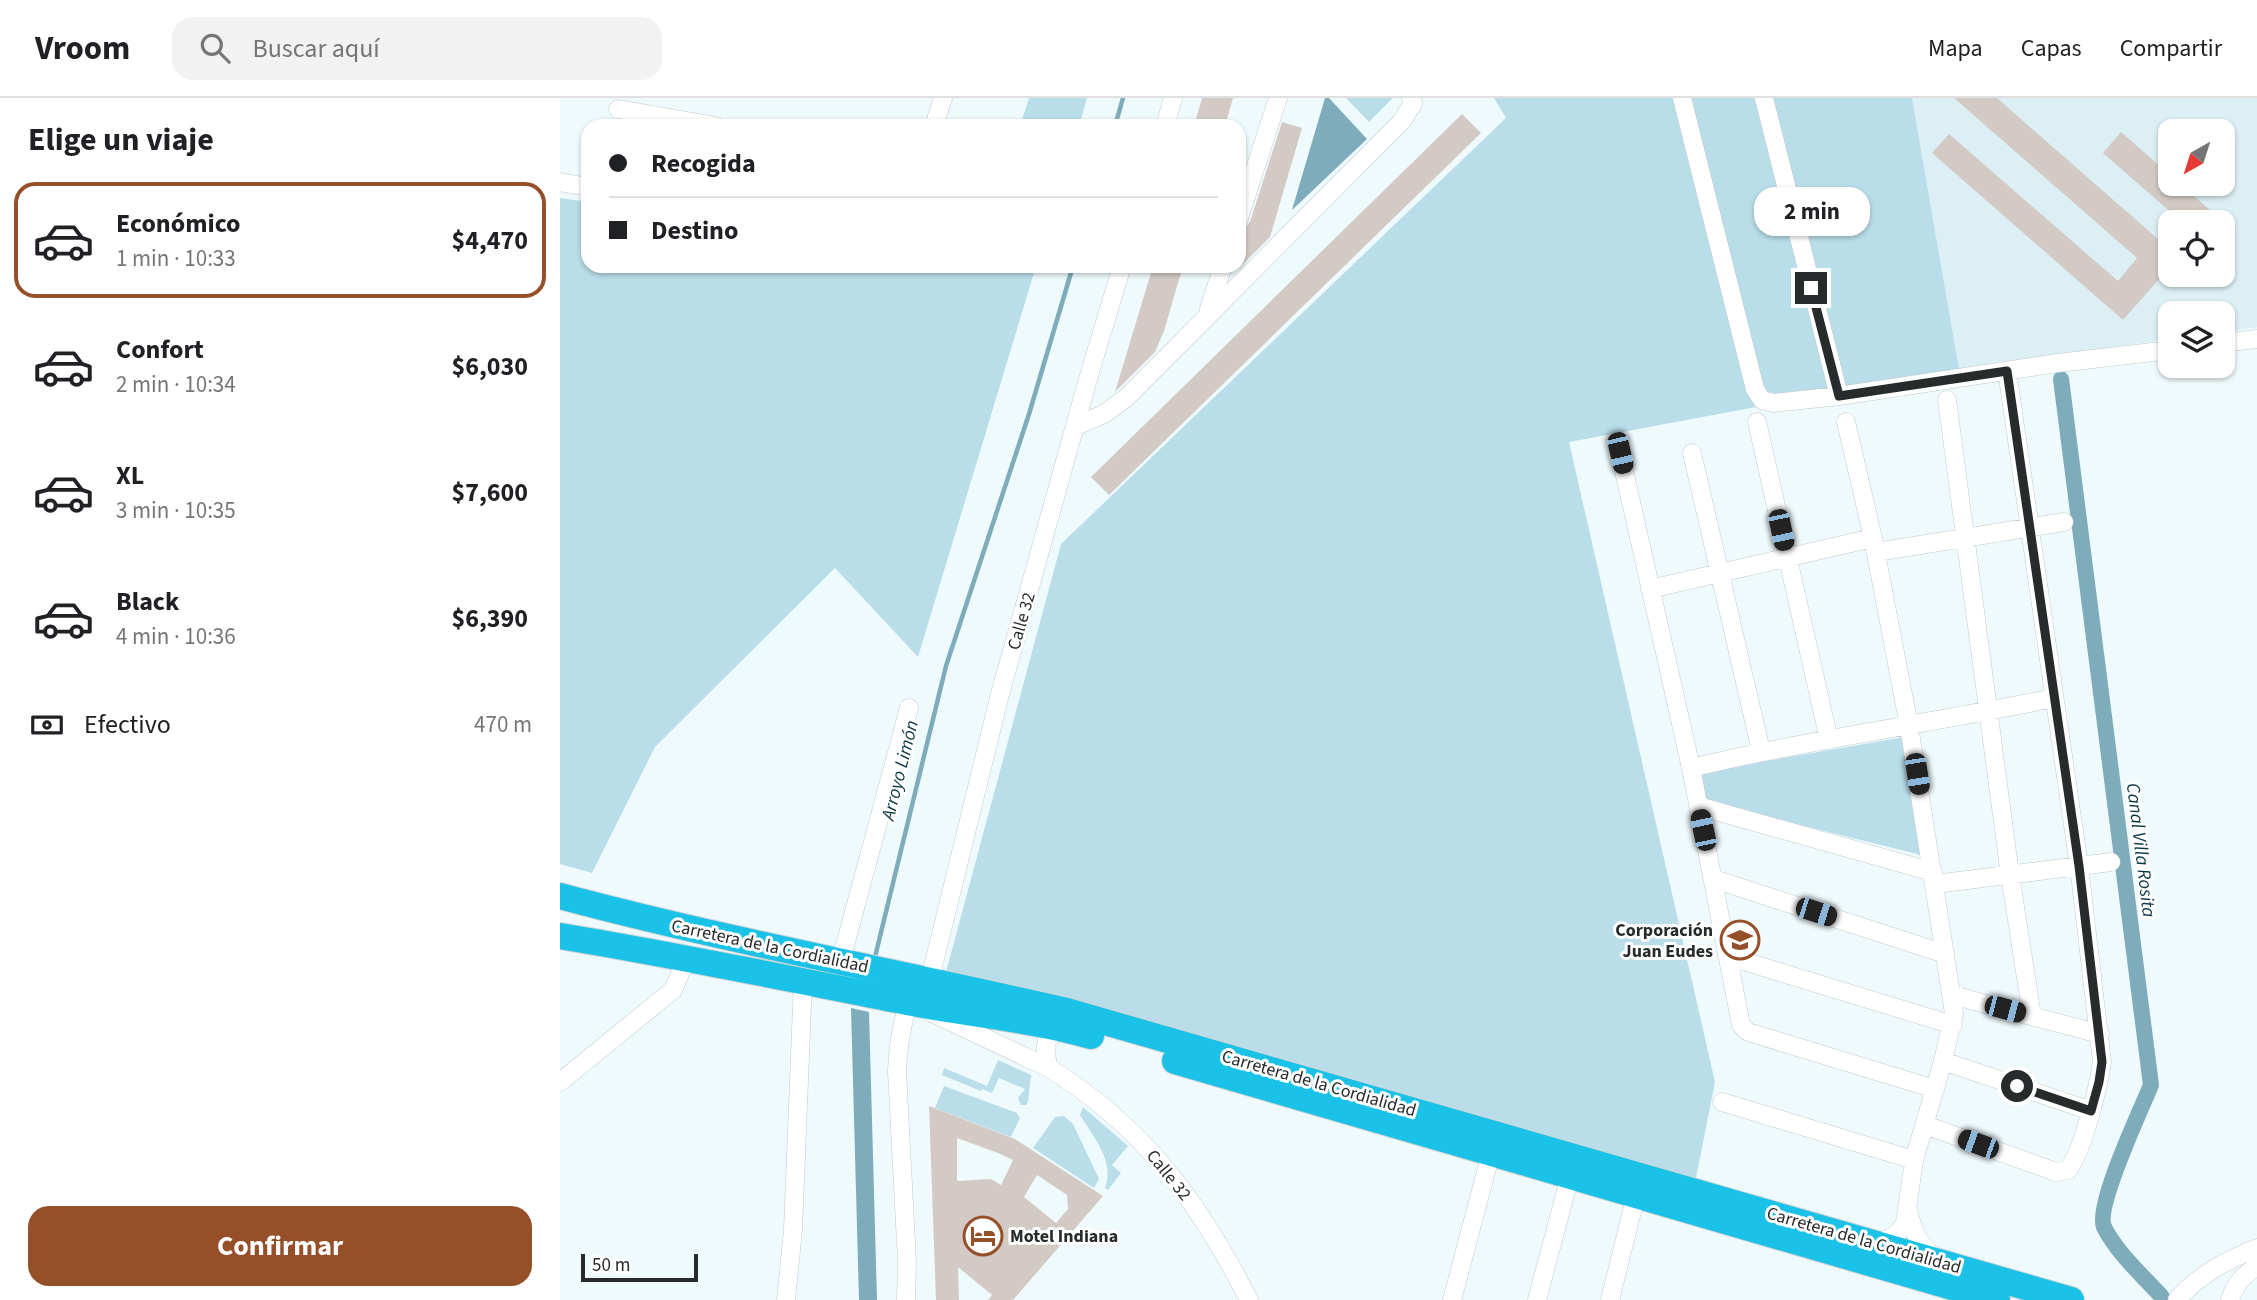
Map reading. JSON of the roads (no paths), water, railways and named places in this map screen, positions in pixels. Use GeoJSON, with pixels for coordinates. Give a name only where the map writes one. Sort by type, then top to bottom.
{"type":"FeatureCollection","features":[{"type":"Feature","properties":{"kind":"highway","name":"Carretera de la Cordialidad"},"geometry":{"type":"LineString","coordinates":[[560,896],[660,923],[930,979],[1068,1011],[2071,1300]]}},
{"type":"Feature","properties":{"kind":"highway","name":"Carretera de la Cordialidad"},"geometry":{"type":"LineString","coordinates":[[560,936],[687,957],[900,1000],[1064,1028],[1997,1300]]}},
{"type":"Feature","properties":{"kind":"street"},"geometry":{"type":"LineString","coordinates":[[936,119],[943,98]]}},
{"type":"Feature","properties":{"kind":"street"},"geometry":{"type":"LineString","coordinates":[[1167,119],[1174,98]]}},
{"type":"Feature","properties":{"kind":"street"},"geometry":{"type":"LineString","coordinates":[[1246,196],[1278,98]]}},
{"type":"Feature","properties":{"kind":"street"},"geometry":{"type":"LineString","coordinates":[[1076,426],[1104,414],[1126,398],[1402,121],[1413,103],[1411,98]]}},
{"type":"Feature","properties":{"kind":"street"},"geometry":{"type":"LineString","coordinates":[[1682,98],[1755,389],[1762,400],[1773,403],[1839,396],[2158,352]]}},
{"type":"Feature","properties":{"kind":"street"},"geometry":{"type":"LineString","coordinates":[[1764,98],[1839,396]]}},
{"type":"Feature","properties":{"kind":"street"},"geometry":{"type":"LineString","coordinates":[[618,111],[670,119]]}},
{"type":"Feature","properties":{"kind":"street"},"geometry":{"type":"LineString","coordinates":[[560,182],[581,186]]}},
{"type":"Feature","properties":{"kind":"street","name":"Calle 32"},"geometry":{"type":"LineString","coordinates":[[930,979],[1000,694],[1120,273]]}},
{"type":"Feature","properties":{"kind":"street"},"geometry":{"type":"LineString","coordinates":[[1208,313],[1221,273]]}},
{"type":"Feature","properties":{"kind":"street"},"geometry":{"type":"LineString","coordinates":[[2235,342],[2257,339]]}},
{"type":"Feature","properties":{"kind":"street"},"geometry":{"type":"LineString","coordinates":[[1925,1125],[2056,1172],[2068,1170],[2074,1162],[2091,1111],[2102,1062],[2079,866],[2007,371]]}},
{"type":"Feature","properties":{"kind":"street"},"geometry":{"type":"LineString","coordinates":[[1947,400],[2010,875],[2032,1016]]}},
{"type":"Feature","properties":{"kind":"street"},"geometry":{"type":"LineString","coordinates":[[1757,422],[1829,740]]}},
{"type":"Feature","properties":{"kind":"street"},"geometry":{"type":"LineString","coordinates":[[1846,422],[1875,545],[1909,726],[1952,995],[1953,1025],[1914,1160],[1905,1223],[1897,1234],[1884,1241],[1870,1242]]}},
{"type":"Feature","properties":{"kind":"street"},"geometry":{"type":"LineString","coordinates":[[1620,453],[1691,768],[1741,1025],[1748,1032],[1935,1089]]}},
{"type":"Feature","properties":{"kind":"street"},"geometry":{"type":"LineString","coordinates":[[1692,453],[1761,751]]}},
{"type":"Feature","properties":{"kind":"street"},"geometry":{"type":"LineString","coordinates":[[1650,589],[1787,557],[1875,545],[1966,538],[2064,522]]}},
{"type":"Feature","properties":{"kind":"street"},"geometry":{"type":"LineString","coordinates":[[1691,768],[1761,751],[1989,712],[2054,698]]}},
{"type":"Feature","properties":{"kind":"street"},"geometry":{"type":"LineString","coordinates":[[841,960],[909,708]]}},
{"type":"Feature","properties":{"kind":"street"},"geometry":{"type":"LineString","coordinates":[[1698,806],[1934,878],[2010,875],[2111,862]]}},
{"type":"Feature","properties":{"kind":"street"},"geometry":{"type":"LineString","coordinates":[[1714,879],[1945,954]]}},
{"type":"Feature","properties":{"kind":"street"},"geometry":{"type":"LineString","coordinates":[[1727,956],[1953,1025]]}},
{"type":"Feature","properties":{"kind":"street"},"geometry":{"type":"LineString","coordinates":[[560,1082],[673,990],[687,957]]}},
{"type":"Feature","properties":{"kind":"street"},"geometry":{"type":"LineString","coordinates":[[786,1300],[793,1230],[803,981]]}},
{"type":"Feature","properties":{"kind":"street"},"geometry":{"type":"LineString","coordinates":[[1952,995],[2099,1034]]}},
{"type":"Feature","properties":{"kind":"street"},"geometry":{"type":"LineString","coordinates":[[900,1000],[901,1031],[897,1071],[907,1262],[905,1300]]}},
{"type":"Feature","properties":{"kind":"street","name":"Calle 32"},"geometry":{"type":"LineString","coordinates":[[900,1000],[1049,1068],[1139,1138],[1164,1166],[1203,1219],[1249,1300]]}},
{"type":"Feature","properties":{"kind":"street"},"geometry":{"type":"LineString","coordinates":[[1049,1068],[1045,1055],[1046,1043],[1053,1032],[1064,1028]]}},
{"type":"Feature","properties":{"kind":"street"},"geometry":{"type":"LineString","coordinates":[[1943,1061],[2091,1111]]}},
{"type":"Feature","properties":{"kind":"street"},"geometry":{"type":"LineString","coordinates":[[1722,1102],[1914,1160]]}},
{"type":"Feature","properties":{"kind":"street"},"geometry":{"type":"LineString","coordinates":[[1452,1300],[1490,1153]]}},
{"type":"Feature","properties":{"kind":"street"},"geometry":{"type":"LineString","coordinates":[[1537,1300],[1570,1176]]}},
{"type":"Feature","properties":{"kind":"street"},"geometry":{"type":"LineString","coordinates":[[1610,1300],[1636,1195]]}},
{"type":"Feature","properties":{"kind":"street"},"geometry":{"type":"LineString","coordinates":[[1908,1209],[1915,1234],[1941,1262]]}},
{"type":"Feature","properties":{"kind":"street"},"geometry":{"type":"LineString","coordinates":[[2177,1300],[2190,1286],[2227,1261],[2257,1248]]}},
{"type":"Feature","properties":{"kind":"street"},"geometry":{"type":"LineString","coordinates":[[2230,1300],[2242,1276],[2257,1266]]}},
{"type":"Feature","properties":{"kind":"waterway","name":"Arroyo Limón"},"geometry":{"type":"LineString","coordinates":[[1117,119],[1123,98]]}},
{"type":"Feature","properties":{"kind":"waterway","name":"Arroyo Limón"},"geometry":{"type":"LineString","coordinates":[[874,961],[946,666],[1029,414],[1071,273]]}},
{"type":"Feature","properties":{"kind":"waterway","name":"Canal Villa Rosita"},"geometry":{"type":"LineString","coordinates":[[2061,379],[2151,1085],[2112,1179],[2103,1216],[2104,1227],[2123,1255],[2162,1297]]}},
{"type":"Feature","properties":{"kind":"place","name":"Corporación Juan Eudes"},"geometry":{"type":"Point","coordinates":[1740,940]}},
{"type":"Feature","properties":{"kind":"place","name":"Motel Indiana"},"geometry":{"type":"Point","coordinates":[983,1236]}}]}
